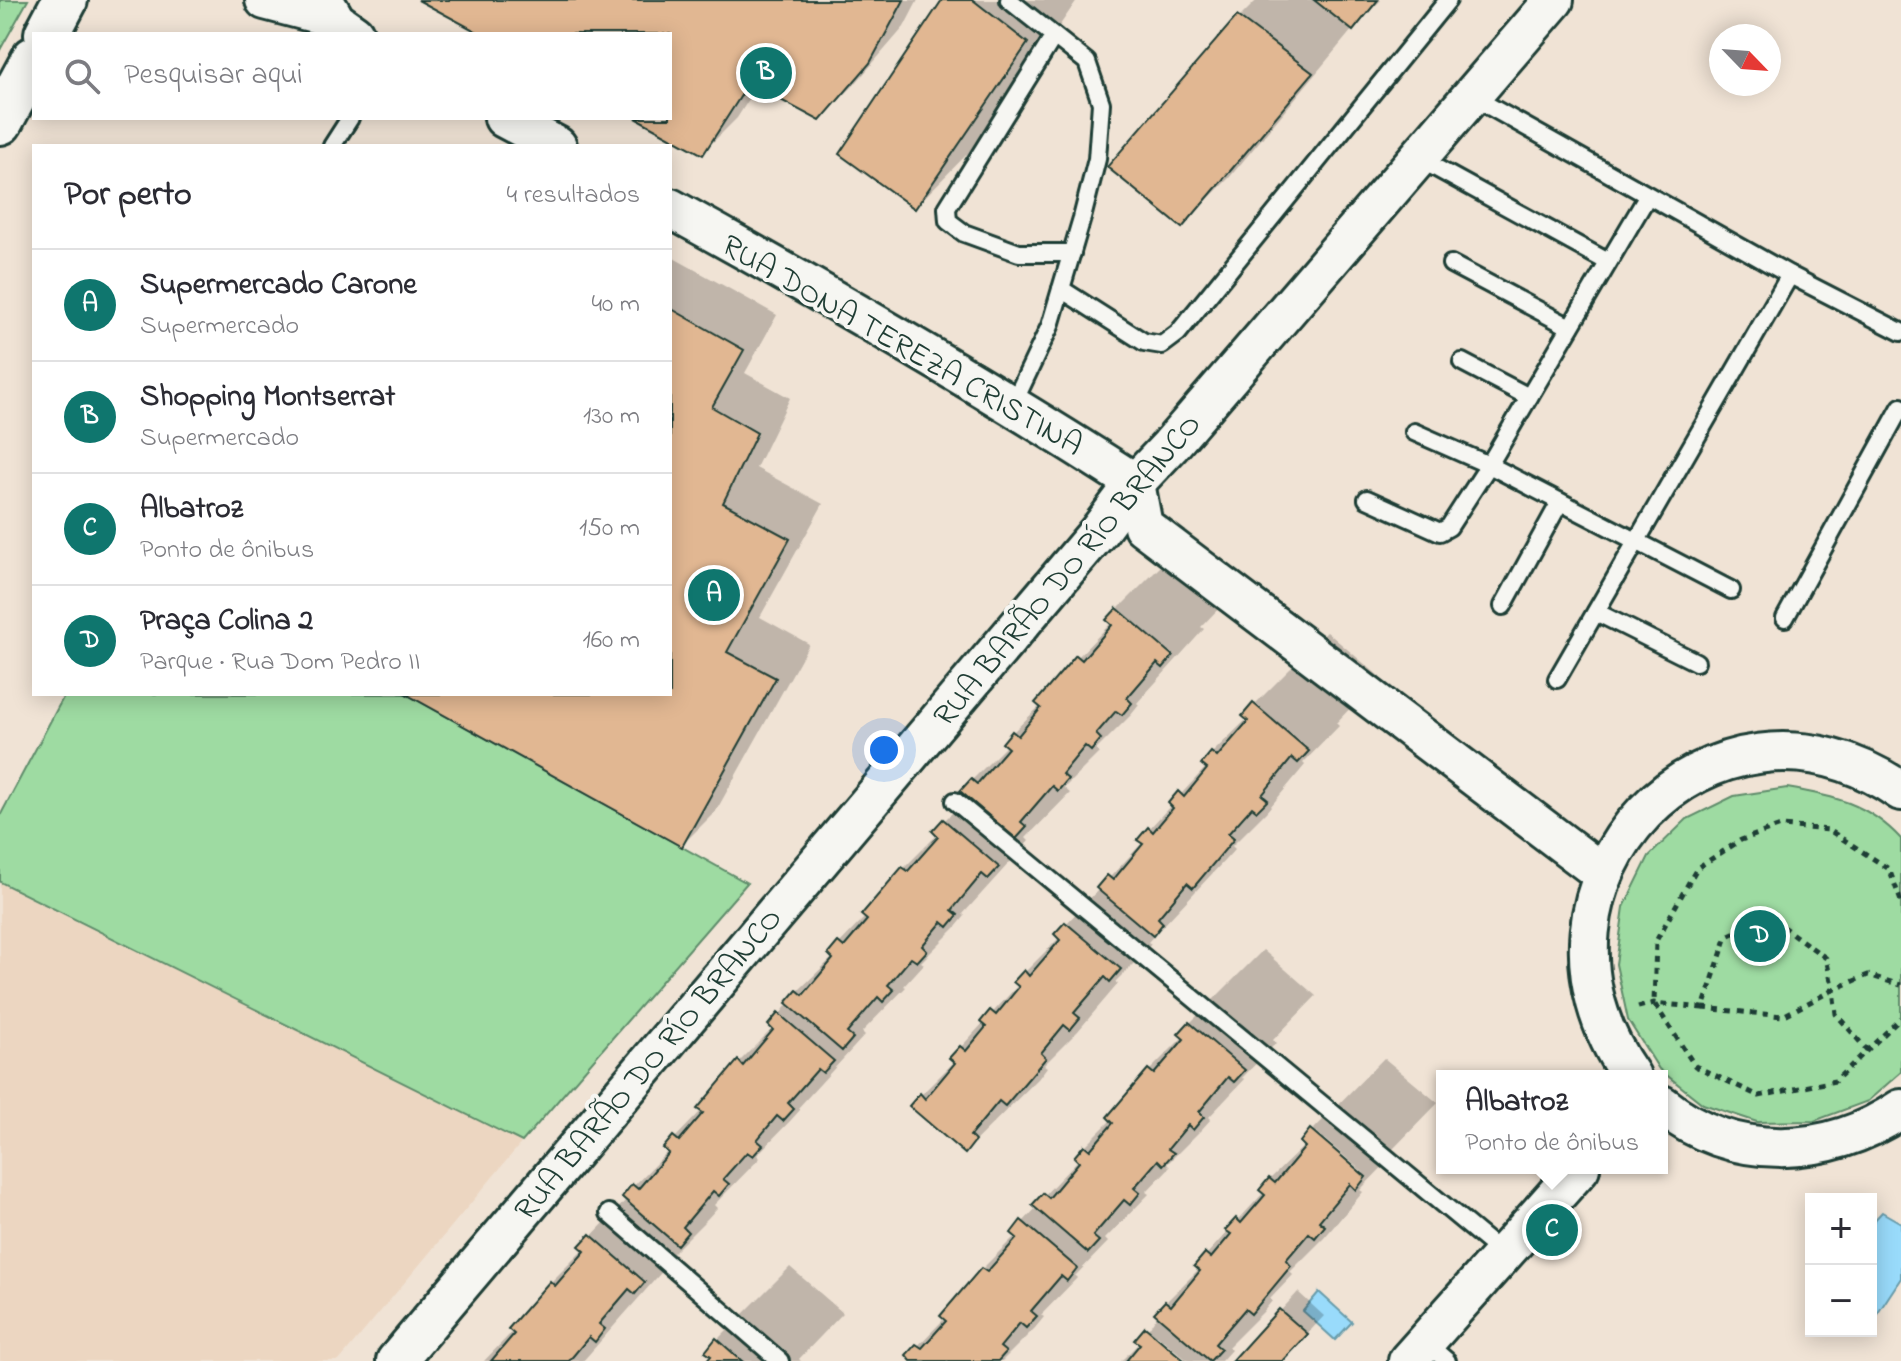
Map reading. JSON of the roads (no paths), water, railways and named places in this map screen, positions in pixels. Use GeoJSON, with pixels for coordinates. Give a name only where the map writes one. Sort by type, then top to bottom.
{"type":"FeatureCollection","features":[{"type":"Feature","properties":{"kind":"main road"},"geometry":{"type":"LineString","coordinates":[[48,32],[65,0]]}},
{"type":"Feature","properties":{"kind":"main road"},"geometry":{"type":"LineString","coordinates":[[0,122],[32,63]]}},
{"type":"Feature","properties":{"kind":"street"},"geometry":{"type":"LineString","coordinates":[[265,0],[335,17]]}},
{"type":"Feature","properties":{"kind":"street","name":"RUA BARÃO DO RÍO BRANCO"},"geometry":{"type":"LineString","coordinates":[[396,1361],[1099,531],[1135,483],[1554,0]]}},
{"type":"Feature","properties":{"kind":"street"},"geometry":{"type":"LineString","coordinates":[[508,120],[553,144]]}},
{"type":"Feature","properties":{"kind":"street","name":"RUA DONA TEREZA CRISTINA"},"geometry":{"type":"LineString","coordinates":[[672,209],[856,311],[1013,404],[1135,483]]}},
{"type":"Feature","properties":{"kind":"street"},"geometry":{"type":"LineString","coordinates":[[1135,483],[1143,526],[1603,874]]}},
{"type":"Feature","properties":{"kind":"street"},"geometry":{"type":"LineString","coordinates":[[1627,1070],[1607,1037],[1598,1015],[1589,973],[1588,930],[1603,874],[1615,849],[1650,805],[1696,774],[1722,763],[1763,754],[1804,753],[1858,766],[1901,791]]}},
{"type":"Feature","properties":{"kind":"street"},"geometry":{"type":"LineString","coordinates":[[1668,1109],[1697,1128],[1726,1139],[1755,1146],[1786,1148],[1816,1146],[1845,1138],[1901,1109]]}},
{"type":"Feature","properties":{"kind":"street"},"geometry":{"type":"LineString","coordinates":[[1426,1355],[1503,1254],[1575,1174]]}},
{"type":"Feature","properties":{"kind":"lane"},"geometry":{"type":"LineString","coordinates":[[1009,0],[1087,62],[1101,103],[1097,159],[1072,253],[1050,326],[1013,404]]}},
{"type":"Feature","properties":{"kind":"lane"},"geometry":{"type":"LineString","coordinates":[[1061,289],[1144,342],[1162,345],[1178,333],[1448,0]]}},
{"type":"Feature","properties":{"kind":"lane"},"geometry":{"type":"LineString","coordinates":[[1054,36],[947,208],[948,221],[964,233],[1019,253],[1072,253]]}},
{"type":"Feature","properties":{"kind":"lane"},"geometry":{"type":"LineString","coordinates":[[1471,96],[1647,197],[1901,332]]}},
{"type":"Feature","properties":{"kind":"lane"},"geometry":{"type":"LineString","coordinates":[[333,144],[349,120]]}},
{"type":"Feature","properties":{"kind":"lane"},"geometry":{"type":"LineString","coordinates":[[1418,158],[1608,262]]}},
{"type":"Feature","properties":{"kind":"lane"},"geometry":{"type":"LineString","coordinates":[[1367,499],[1440,532],[1449,527],[1489,465],[1647,197]]}},
{"type":"Feature","properties":{"kind":"lane"},"geometry":{"type":"LineString","coordinates":[[1451,264],[1570,327]]}},
{"type":"Feature","properties":{"kind":"lane"},"geometry":{"type":"LineString","coordinates":[[1557,679],[1790,275]]}},
{"type":"Feature","properties":{"kind":"lane"},"geometry":{"type":"LineString","coordinates":[[1462,362],[1529,397]]}},
{"type":"Feature","properties":{"kind":"lane"},"geometry":{"type":"LineString","coordinates":[[1785,618],[1901,407]]}},
{"type":"Feature","properties":{"kind":"lane"},"geometry":{"type":"LineString","coordinates":[[1414,432],[1489,465],[1731,590]]}},
{"type":"Feature","properties":{"kind":"lane"},"geometry":{"type":"LineString","coordinates":[[1503,606],[1560,502]]}},
{"type":"Feature","properties":{"kind":"lane"},"geometry":{"type":"LineString","coordinates":[[1596,612],[1696,662]]}},
{"type":"Feature","properties":{"kind":"lane"},"geometry":{"type":"LineString","coordinates":[[955,801],[1503,1254]]}},
{"type":"Feature","properties":{"kind":"lane"},"geometry":{"type":"LineString","coordinates":[[609,1213],[780,1361]]}},
{"type":"Feature","properties":{"kind":"water"},"geometry":{"type":"Polygon","coordinates":[[[1882,1212],[1901,1223],[1901,1278],[1877,1314],[1877,1265],[1877,1217],[1882,1212]]]}},
{"type":"Feature","properties":{"kind":"water"},"geometry":{"type":"Polygon","coordinates":[[[1319,1292],[1352,1322],[1335,1340],[1303,1311],[1319,1292]]]}},
{"type":"Feature","properties":{"kind":"place","name":"Shopping Montserrat"},"geometry":{"type":"Point","coordinates":[766,73]}},
{"type":"Feature","properties":{"kind":"place","name":"Supermercado Carone"},"geometry":{"type":"Point","coordinates":[714,595]}},
{"type":"Feature","properties":{"kind":"place","name":"Praça Colina 2"},"geometry":{"type":"Point","coordinates":[1760,936]}},
{"type":"Feature","properties":{"kind":"place","name":"Albatroz"},"geometry":{"type":"Point","coordinates":[1552,1230]}}]}
